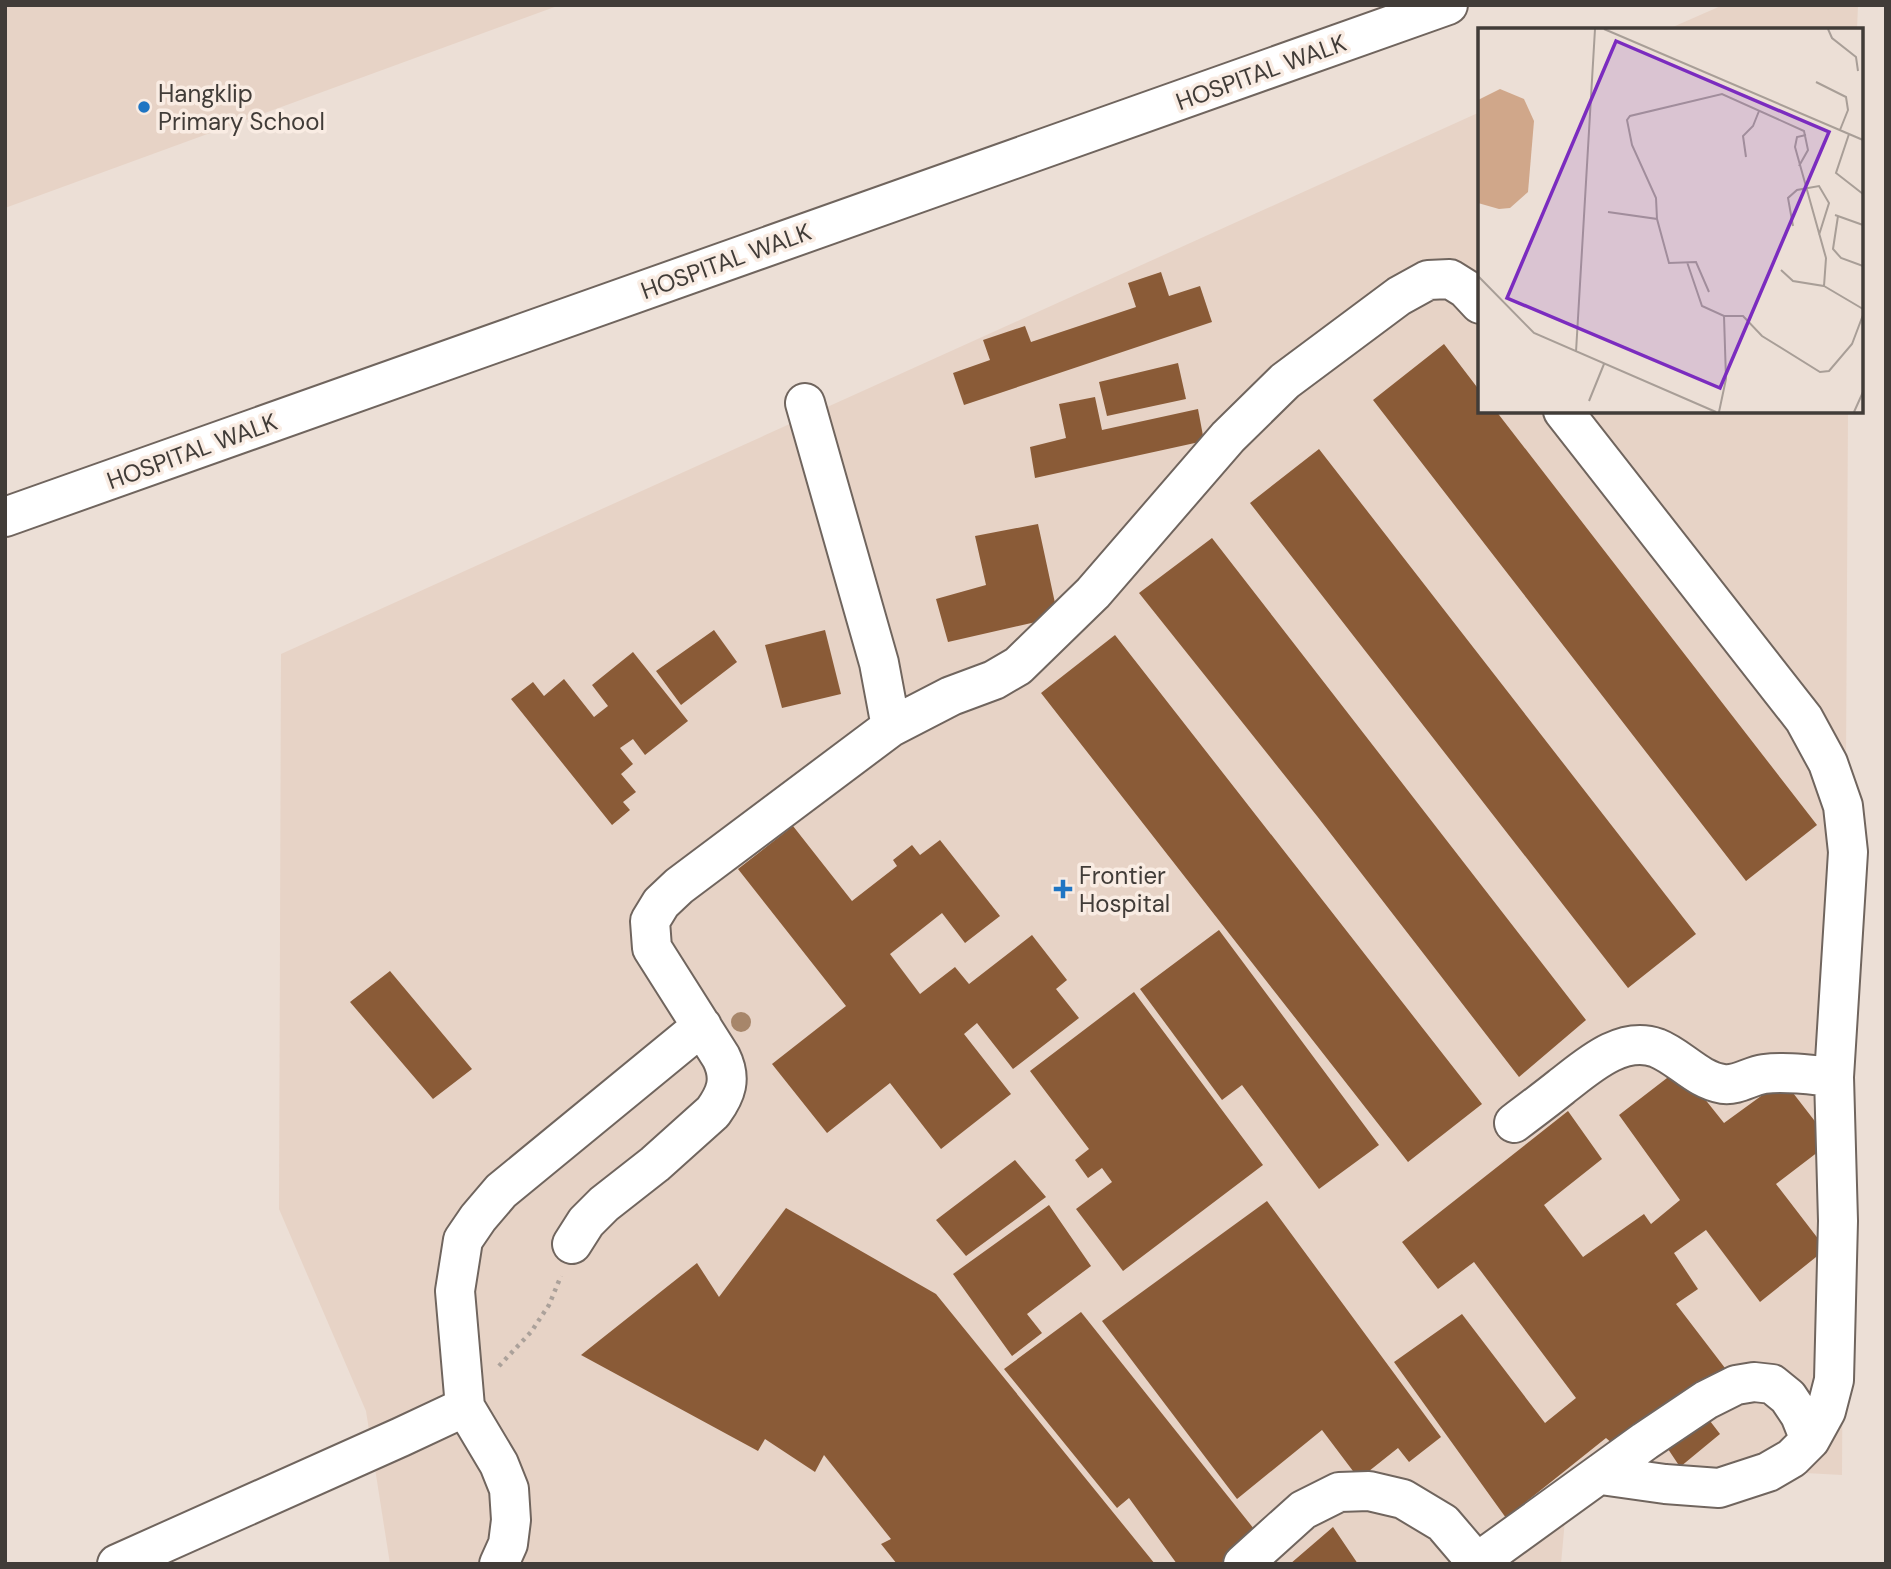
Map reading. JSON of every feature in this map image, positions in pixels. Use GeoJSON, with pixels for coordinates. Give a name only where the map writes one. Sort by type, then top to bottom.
{"type":"FeatureCollection","features":[{"type":"Feature","properties":{"kind":"street","name":"HOSPITAL WALK"},"geometry":{"type":"LineString","coordinates":[[5,517],[1448,5]]}},
{"type":"Feature","properties":{"kind":"street"},"geometry":{"type":"LineString","coordinates":[[572,1244],[586,1222],[604,1204],[655,1164],[713,1112],[727,1084],[728,1074],[721,1057],[652,948],[650,921],[662,903],[679,886],[891,727],[951,696],[994,680],[1018,666],[1093,593],[1228,437],[1285,381],[1399,296],[1428,280],[1450,279],[1466,289],[1478,302]]}},
{"type":"Feature","properties":{"kind":"street"},"geometry":{"type":"LineString","coordinates":[[805,403],[879,663],[891,727]]}},
{"type":"Feature","properties":{"kind":"street"},"geometry":{"type":"LineString","coordinates":[[1565,413],[1804,719],[1828,763],[1843,806],[1848,852],[1834,1077],[1838,1221],[1834,1380],[1826,1411],[1810,1440],[1792,1458],[1768,1472],[1719,1488],[1601,1475]]}},
{"type":"Feature","properties":{"kind":"street"},"geometry":{"type":"LineString","coordinates":[[499,1564],[508,1544],[511,1520],[509,1489],[499,1464],[464,1407],[454,1291],[463,1240],[501,1191],[702,1026]]}},
{"type":"Feature","properties":{"kind":"street"},"geometry":{"type":"LineString","coordinates":[[1514,1123],[1603,1056],[1637,1045],[1654,1047],[1673,1056],[1713,1082],[1726,1084],[1765,1074],[1786,1073],[1834,1077]]}},
{"type":"Feature","properties":{"kind":"street"},"geometry":{"type":"LineString","coordinates":[[1243,1564],[1303,1510],[1339,1492],[1369,1490],[1403,1499],[1443,1523],[1477,1563],[1645,1441],[1706,1400],[1736,1385],[1754,1382],[1772,1384],[1788,1397],[1800,1415],[1810,1440]]}},
{"type":"Feature","properties":{"kind":"street"},"geometry":{"type":"LineString","coordinates":[[117,1564],[464,1407]]}},
{"type":"Feature","properties":{"kind":"path"},"geometry":{"type":"LineString","coordinates":[[464,1407],[531,1332],[556,1290],[572,1244]]}},
{"type":"Feature","properties":{"kind":"shaded area","name":"Hangklip Primary School"},"geometry":{"type":"Polygon","coordinates":[[[5,5],[560,5],[5,208],[5,5]]]}},
{"type":"Feature","properties":{"kind":"shaded area"},"geometry":{"type":"Polygon","coordinates":[[[1723,5],[1858,5],[1857,28],[1671,28],[1723,5]]]}},
{"type":"Feature","properties":{"kind":"shaded area","name":"Frontier Hospital"},"geometry":{"type":"Polygon","coordinates":[[[1478,113],[1478,413],[1848,413],[1842,1475],[1640,1464],[1569,1475],[1561,1564],[390,1564],[366,1411],[279,1209],[281,654],[1478,113]]]}},
{"type":"Feature","properties":{"kind":"building"},"geometry":{"type":"Polygon","coordinates":[[[1161,272],[1169,296],[1200,286],[1212,322],[964,405],[953,373],[990,360],[983,340],[1025,326],[1031,342],[1136,307],[1128,283],[1161,272]]]}},
{"type":"Feature","properties":{"kind":"building"},"geometry":{"type":"Polygon","coordinates":[[[1444,344],[1478,388],[1478,413],[1498,413],[1817,825],[1746,881],[1373,400],[1444,344]]]}},
{"type":"Feature","properties":{"kind":"building"},"geometry":{"type":"Polygon","coordinates":[[[1178,363],[1186,399],[1107,416],[1099,382],[1178,363]]]}},
{"type":"Feature","properties":{"kind":"building"},"geometry":{"type":"Polygon","coordinates":[[[1095,397],[1102,430],[1198,409],[1204,441],[1035,478],[1030,447],[1066,438],[1059,404],[1095,397]]]}},
{"type":"Feature","properties":{"kind":"building"},"geometry":{"type":"Polygon","coordinates":[[[1319,449],[1696,934],[1628,988],[1250,503],[1319,449]]]}},
{"type":"Feature","properties":{"kind":"building"},"geometry":{"type":"Polygon","coordinates":[[[1038,524],[1058,617],[948,642],[936,599],[986,585],[975,536],[1038,524]]]}},
{"type":"Feature","properties":{"kind":"building"},"geometry":{"type":"Polygon","coordinates":[[[1212,538],[1586,1020],[1519,1077],[1317,816],[1139,593],[1212,538]]]}},
{"type":"Feature","properties":{"kind":"building"},"geometry":{"type":"Polygon","coordinates":[[[714,630],[737,662],[681,705],[656,671],[714,630]]]}},
{"type":"Feature","properties":{"kind":"building"},"geometry":{"type":"Polygon","coordinates":[[[825,630],[841,694],[782,708],[765,645],[825,630]]]}},
{"type":"Feature","properties":{"kind":"building"},"geometry":{"type":"Polygon","coordinates":[[[1115,635],[1482,1104],[1408,1162],[1041,693],[1115,635]]]}},
{"type":"Feature","properties":{"kind":"building"},"geometry":{"type":"Polygon","coordinates":[[[633,652],[688,721],[645,755],[633,739],[620,748],[633,764],[621,774],[636,792],[623,802],[630,810],[612,825],[511,699],[533,682],[544,696],[564,679],[594,717],[608,706],[592,685],[633,652]]]}},
{"type":"Feature","properties":{"kind":"building"},"geometry":{"type":"Polygon","coordinates":[[[793,826],[852,901],[897,866],[893,860],[912,845],[920,855],[940,840],[1000,916],[965,943],[942,913],[890,954],[920,994],[955,967],[969,984],[1032,935],[1067,980],[1056,989],[1079,1018],[1013,1069],[977,1023],[964,1034],[1011,1094],[941,1149],[890,1083],[827,1133],[772,1064],[846,1006],[738,869],[793,826]]]}},
{"type":"Feature","properties":{"kind":"building"},"geometry":{"type":"Polygon","coordinates":[[[1219,930],[1379,1145],[1319,1189],[1242,1085],[1222,1100],[1140,989],[1219,930]]]}},
{"type":"Feature","properties":{"kind":"building"},"geometry":{"type":"Polygon","coordinates":[[[390,971],[472,1069],[433,1099],[350,1002],[390,971]]]}},
{"type":"Feature","properties":{"kind":"building"},"geometry":{"type":"Polygon","coordinates":[[[1134,992],[1263,1165],[1123,1271],[1076,1209],[1112,1182],[1102,1168],[1088,1178],[1075,1160],[1089,1149],[1030,1071],[1134,992]]]}},
{"type":"Feature","properties":{"kind":"building"},"geometry":{"type":"Polygon","coordinates":[[[1680,1068],[1724,1123],[1783,1080],[1831,1142],[1776,1184],[1826,1249],[1760,1302],[1706,1230],[1674,1253],[1698,1289],[1676,1304],[1725,1368],[1690,1395],[1720,1434],[1680,1467],[1652,1425],[1620,1450],[1606,1438],[1506,1518],[1394,1362],[1462,1314],[1545,1423],[1576,1398],[1474,1262],[1438,1289],[1402,1242],[1568,1111],[1602,1159],[1544,1205],[1583,1257],[1644,1214],[1651,1224],[1680,1200],[1619,1115],[1680,1068]]]}},
{"type":"Feature","properties":{"kind":"building"},"geometry":{"type":"Polygon","coordinates":[[[1015,1160],[1046,1197],[966,1256],[936,1220],[1015,1160]]]}},
{"type":"Feature","properties":{"kind":"building"},"geometry":{"type":"Polygon","coordinates":[[[1267,1201],[1441,1437],[1409,1462],[1398,1448],[1359,1479],[1322,1430],[1237,1499],[1102,1321],[1267,1201]]]}},
{"type":"Feature","properties":{"kind":"building"},"geometry":{"type":"Polygon","coordinates":[[[1049,1205],[1091,1266],[1027,1314],[1042,1333],[1012,1356],[953,1274],[1049,1205]]]}},
{"type":"Feature","properties":{"kind":"building"},"geometry":{"type":"Polygon","coordinates":[[[786,1208],[936,1294],[1155,1564],[897,1564],[881,1544],[891,1539],[824,1455],[815,1472],[765,1439],[758,1451],[581,1355],[697,1263],[719,1297],[786,1208]]]}},
{"type":"Feature","properties":{"kind":"building"},"geometry":{"type":"Polygon","coordinates":[[[1081,1312],[1258,1534],[1222,1564],[1177,1564],[1129,1498],[1117,1508],[1004,1369],[1081,1312]]]}},
{"type":"Feature","properties":{"kind":"building"},"geometry":{"type":"Polygon","coordinates":[[[1333,1527],[1358,1564],[1290,1564],[1333,1527]]]}},
{"type":"Feature","properties":{"kind":"place","name":"Hangklip Primary School"},"geometry":{"type":"Point","coordinates":[144,107]}},
{"type":"Feature","properties":{"kind":"place","name":"Frontier Hospital"},"geometry":{"type":"Point","coordinates":[1063,889]}}]}
